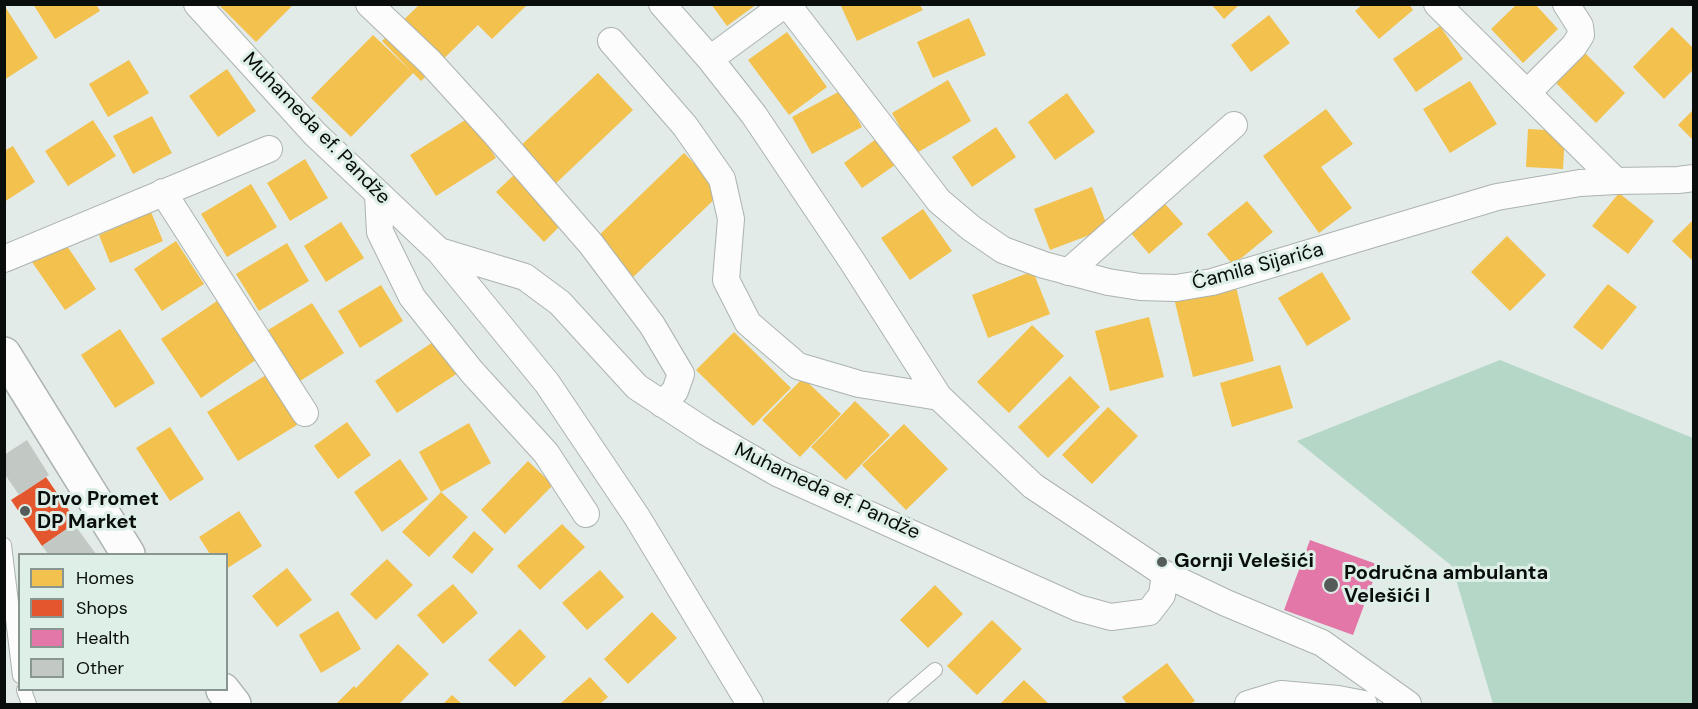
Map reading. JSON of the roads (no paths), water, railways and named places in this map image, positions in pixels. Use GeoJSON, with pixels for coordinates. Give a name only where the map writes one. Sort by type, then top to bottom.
{"type":"FeatureCollection","features":[{"type":"Feature","properties":{"kind":"street","name":"Muhameda ef. Pandže"},"geometry":{"type":"LineString","coordinates":[[197,4],[315,134],[439,250],[547,383],[637,518],[750,705]]}},
{"type":"Feature","properties":{"kind":"street"},"geometry":{"type":"LineString","coordinates":[[369,4],[430,62],[492,130],[591,244],[652,325],[681,374],[675,391],[662,404]]}},
{"type":"Feature","properties":{"kind":"street"},"geometry":{"type":"LineString","coordinates":[[662,4],[710,59],[761,125],[939,397],[1033,486],[1165,574],[1226,603],[1322,643],[1408,705]]}},
{"type":"Feature","properties":{"kind":"street"},"geometry":{"type":"LineString","coordinates":[[710,59],[786,4]]}},
{"type":"Feature","properties":{"kind":"street","name":"Ćamila Sijarića"},"geometry":{"type":"LineString","coordinates":[[786,4],[939,201],[971,228],[1003,250],[1068,272],[1108,282],[1140,287],[1176,288],[1212,282],[1497,197],[1580,183],[1694,178]]}},
{"type":"Feature","properties":{"kind":"street"},"geometry":{"type":"LineString","coordinates":[[1437,4],[1616,181]]}},
{"type":"Feature","properties":{"kind":"street"},"geometry":{"type":"LineString","coordinates":[[1527,93],[1574,46],[1581,35],[1580,26],[1566,4]]}},
{"type":"Feature","properties":{"kind":"street"},"geometry":{"type":"LineString","coordinates":[[611,41],[685,126],[722,179],[731,219],[726,280],[748,322],[798,366],[860,384],[939,397]]}},
{"type":"Feature","properties":{"kind":"street"},"geometry":{"type":"LineString","coordinates":[[1068,272],[1234,125]]}},
{"type":"Feature","properties":{"kind":"street"},"geometry":{"type":"LineString","coordinates":[[4,259],[269,149]]}},
{"type":"Feature","properties":{"kind":"street"},"geometry":{"type":"LineString","coordinates":[[163,192],[305,413]]}},
{"type":"Feature","properties":{"kind":"street"},"geometry":{"type":"LineString","coordinates":[[378,195],[380,232],[412,297],[472,372],[546,453],[586,514]]}},
{"type":"Feature","properties":{"kind":"street","name":"Muhameda ef. Pandže"},"geometry":{"type":"LineString","coordinates":[[439,250],[525,277],[560,303],[637,387],[706,432],[779,474],[1078,608],[1111,617],[1149,612],[1162,595],[1165,574]]}},
{"type":"Feature","properties":{"kind":"street"},"geometry":{"type":"LineString","coordinates":[[4,354],[127,553]]}},
{"type":"Feature","properties":{"kind":"street"},"geometry":{"type":"LineString","coordinates":[[224,691],[234,705]]}},
{"type":"Feature","properties":{"kind":"street"},"geometry":{"type":"LineString","coordinates":[[1248,705],[1281,694],[1338,699],[1364,705]]}},
{"type":"Feature","properties":{"kind":"lane"},"geometry":{"type":"LineString","coordinates":[[4,545],[18,660]]}},
{"type":"Feature","properties":{"kind":"lane"},"geometry":{"type":"LineString","coordinates":[[895,705],[935,670]]}},
{"type":"Feature","properties":{"kind":"place","name":"Drvo Promet DP Market"},"geometry":{"type":"Point","coordinates":[25,511]}},
{"type":"Feature","properties":{"kind":"place","name":"Gornji Velešići"},"geometry":{"type":"Point","coordinates":[1162,562]}},
{"type":"Feature","properties":{"kind":"place","name":"Područna ambulanta Velešići I"},"geometry":{"type":"Point","coordinates":[1331,585]}}]}
